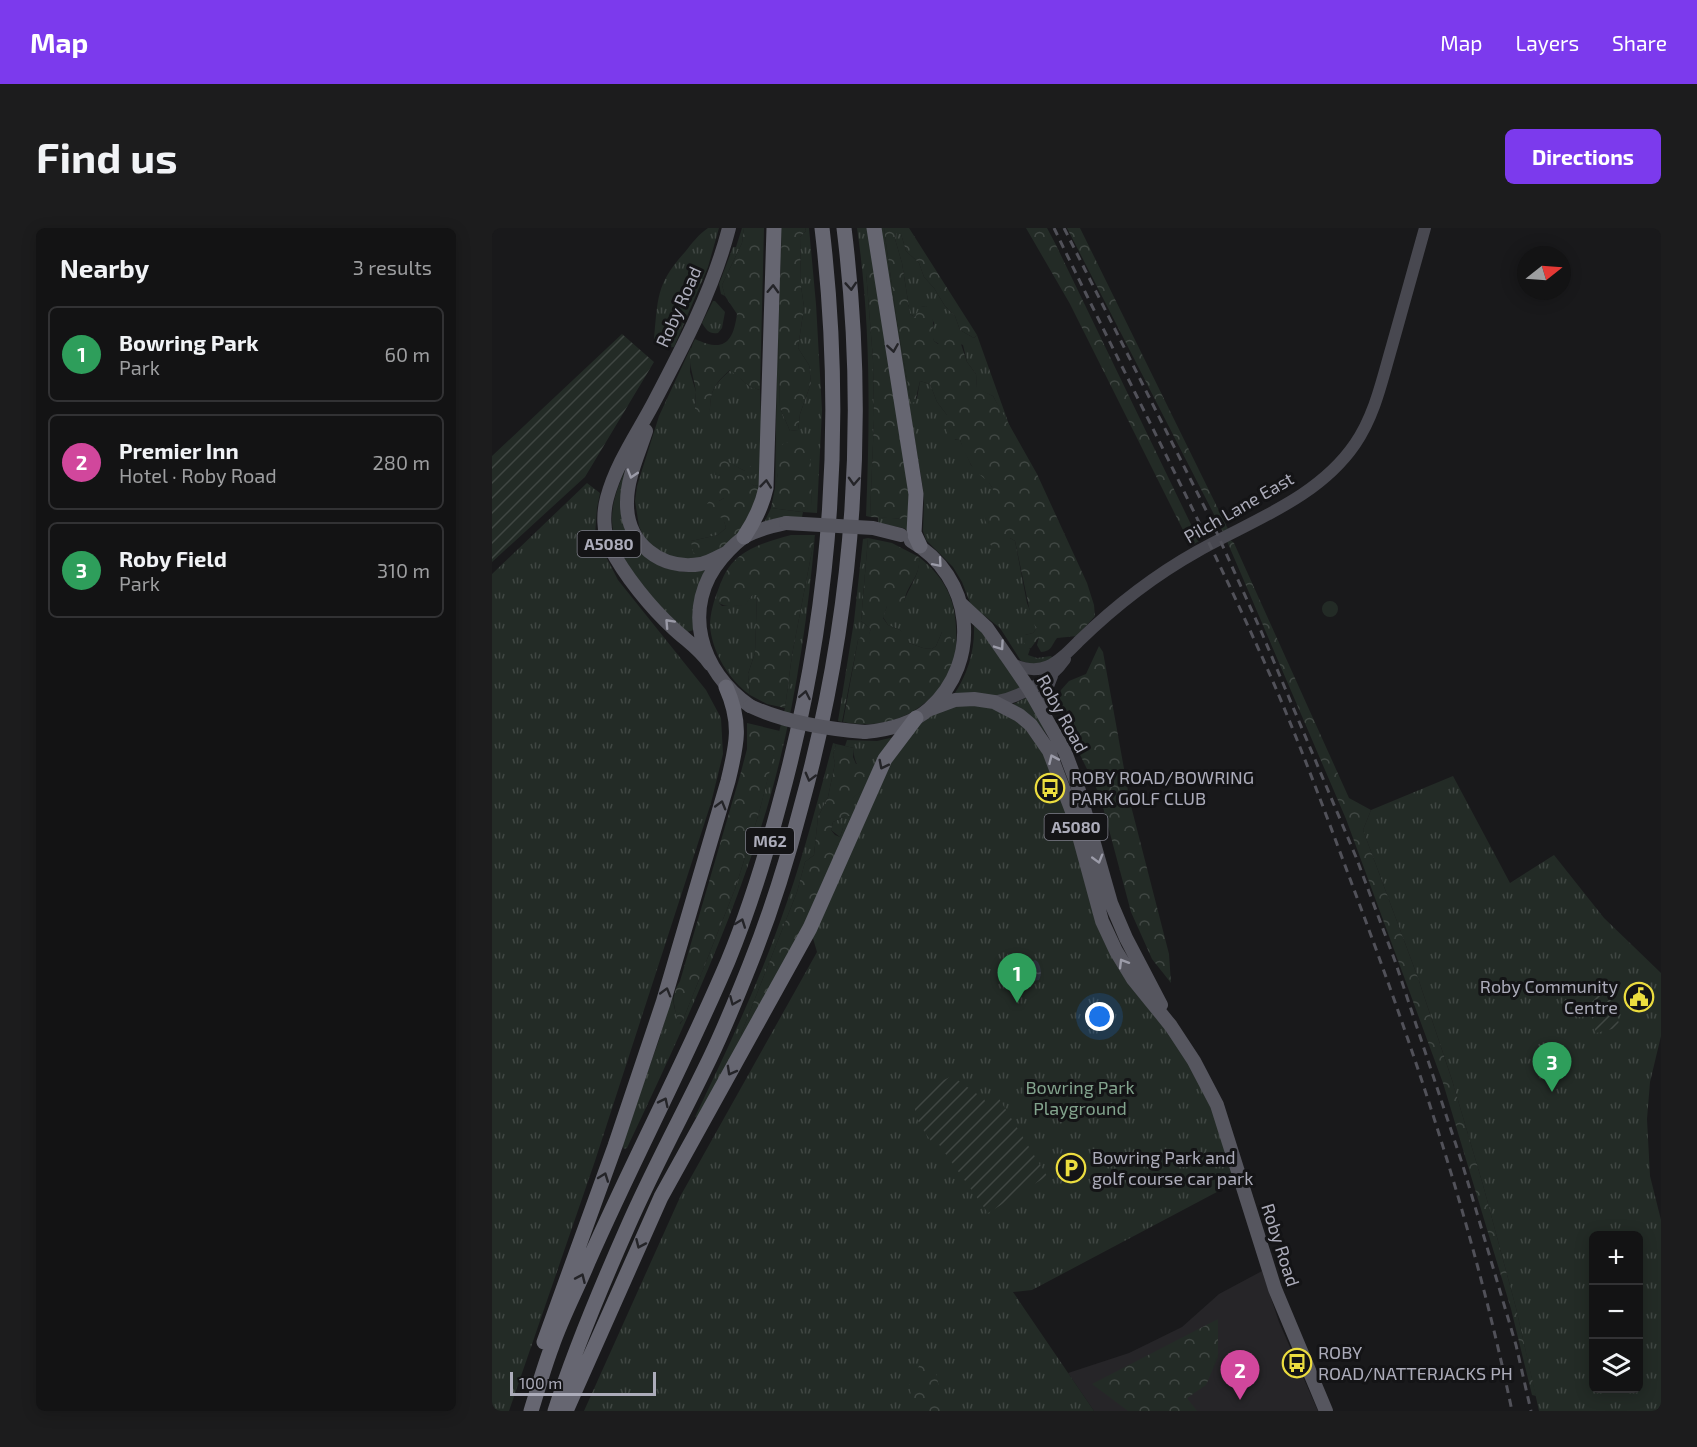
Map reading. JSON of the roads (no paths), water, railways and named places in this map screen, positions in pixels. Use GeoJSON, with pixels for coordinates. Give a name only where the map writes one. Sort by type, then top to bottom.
{"type":"FeatureCollection","features":[{"type":"Feature","properties":{"kind":"highway"},"geometry":{"type":"LineString","coordinates":[[744,537],[760,508],[766,488],[774,228]]}},
{"type":"Feature","properties":{"kind":"highway","name":"M62"},"geometry":{"type":"LineString","coordinates":[[531,1411],[552,1344],[608,1218],[690,1048],[729,957],[767,850],[795,746],[816,642],[827,554],[833,454],[834,370],[829,284],[822,228]]}},
{"type":"Feature","properties":{"kind":"highway","name":"M62"},"geometry":{"type":"LineString","coordinates":[[555,1411],[573,1354],[628,1224],[712,1054],[751,963],[788,855],[817,750],[838,643],[850,554],[855,459],[855,366],[851,282],[844,228]]}},
{"type":"Feature","properties":{"kind":"highway"},"geometry":{"type":"LineString","coordinates":[[874,228],[916,494],[914,533],[920,546]]}},
{"type":"Feature","properties":{"kind":"highway"},"geometry":{"type":"LineString","coordinates":[[525,1411],[545,1335],[615,1146],[663,1003],[728,781],[737,745],[738,726],[734,705],[726,687]]}},
{"type":"Feature","properties":{"kind":"highway"},"geometry":{"type":"LineString","coordinates":[[566,1411],[661,1197],[810,928],[885,759],[922,714]]}},
{"type":"Feature","properties":{"kind":"main road","name":"Roby Road"},"geometry":{"type":"LineString","coordinates":[[710,664],[693,643],[674,630],[631,580],[613,553],[606,533],[604,510],[616,474],[702,306],[721,259],[729,228]]}},
{"type":"Feature","properties":{"kind":"main road","name":"Roby Road"},"geometry":{"type":"LineString","coordinates":[[656,399],[627,491],[627,514],[634,534],[650,553],[676,565],[702,564],[726,553]]}},
{"type":"Feature","properties":{"kind":"main road","name":"A5080"},"geometry":{"type":"LineString","coordinates":[[786,523],[873,528],[901,535],[932,555],[944,569],[955,588],[964,623],[961,659],[944,693],[922,714],[898,726],[881,731],[848,731],[781,718],[750,706],[726,687],[710,664],[701,636],[700,609],[716,565],[744,537],[763,528],[786,523]]}},
{"type":"Feature","properties":{"kind":"main road","name":"Roby Road"},"geometry":{"type":"LineString","coordinates":[[960,603],[987,628],[1029,689],[1065,752],[1077,784],[1111,903],[1126,938],[1171,1026],[1194,1061],[1217,1105],[1275,1289],[1326,1411]]}},
{"type":"Feature","properties":{"kind":"main road","name":"Roby Road"},"geometry":{"type":"LineString","coordinates":[[922,714],[955,700],[974,699],[994,702],[1019,715],[1031,725],[1049,751],[1073,814],[1102,921],[1132,979],[1171,1026]]}},
{"type":"Feature","properties":{"kind":"street","name":"Pilch Lane East"},"geometry":{"type":"LineString","coordinates":[[1012,664],[1037,671],[1052,663],[1070,650],[1111,612],[1149,584],[1196,552],[1266,516],[1333,470],[1351,450],[1368,423],[1425,228]]}},
{"type":"Feature","properties":{"kind":"street","name":"Pilch Lane East"},"geometry":{"type":"LineString","coordinates":[[994,702],[1006,700],[1052,675],[1070,650]]}},
{"type":"Feature","properties":{"kind":"street"},"geometry":{"type":"LineString","coordinates":[[1044,714],[1043,699],[1052,675]]}},
{"type":"Feature","properties":{"kind":"water"},"geometry":{"type":"Polygon","coordinates":[[[1035,960],[1040,966],[1041,976],[1039,980],[1032,981],[1026,970],[1028,964],[1035,960]]]}},
{"type":"Feature","properties":{"kind":"railway"},"geometry":{"type":"LineString","coordinates":[[1054,228],[1219,564],[1271,677],[1306,761],[1382,965],[1445,1154],[1482,1282],[1512,1411]]}},
{"type":"Feature","properties":{"kind":"railway"},"geometry":{"type":"LineString","coordinates":[[1064,228],[1212,522],[1261,631],[1356,857],[1395,961],[1463,1166],[1516,1345],[1531,1411]]}},
{"type":"Feature","properties":{"kind":"place","name":"ROBY ROAD/BOWRING PARK GOLF CLUB"},"geometry":{"type":"Point","coordinates":[1050,788]}},
{"type":"Feature","properties":{"kind":"place","name":"Roby Community Centre"},"geometry":{"type":"Point","coordinates":[1639,997]}},
{"type":"Feature","properties":{"kind":"place","name":"Bowring Park"},"geometry":{"type":"Point","coordinates":[1017,1003]}},
{"type":"Feature","properties":{"kind":"place","name":"Roby Field"},"geometry":{"type":"Point","coordinates":[1552,1092]}},
{"type":"Feature","properties":{"kind":"place","name":"Bowring Park and golf course car park"},"geometry":{"type":"Point","coordinates":[1071,1168]}},
{"type":"Feature","properties":{"kind":"place","name":"ROBY ROAD/NATTERJACKS PH"},"geometry":{"type":"Point","coordinates":[1297,1363]}},
{"type":"Feature","properties":{"kind":"place","name":"Premier Inn"},"geometry":{"type":"Point","coordinates":[1240,1400]}},
{"type":"Feature","properties":{"kind":"park label","name":"Bowring Park Playground"},"geometry":{"type":"Point","coordinates":[1080,1098]}}]}
